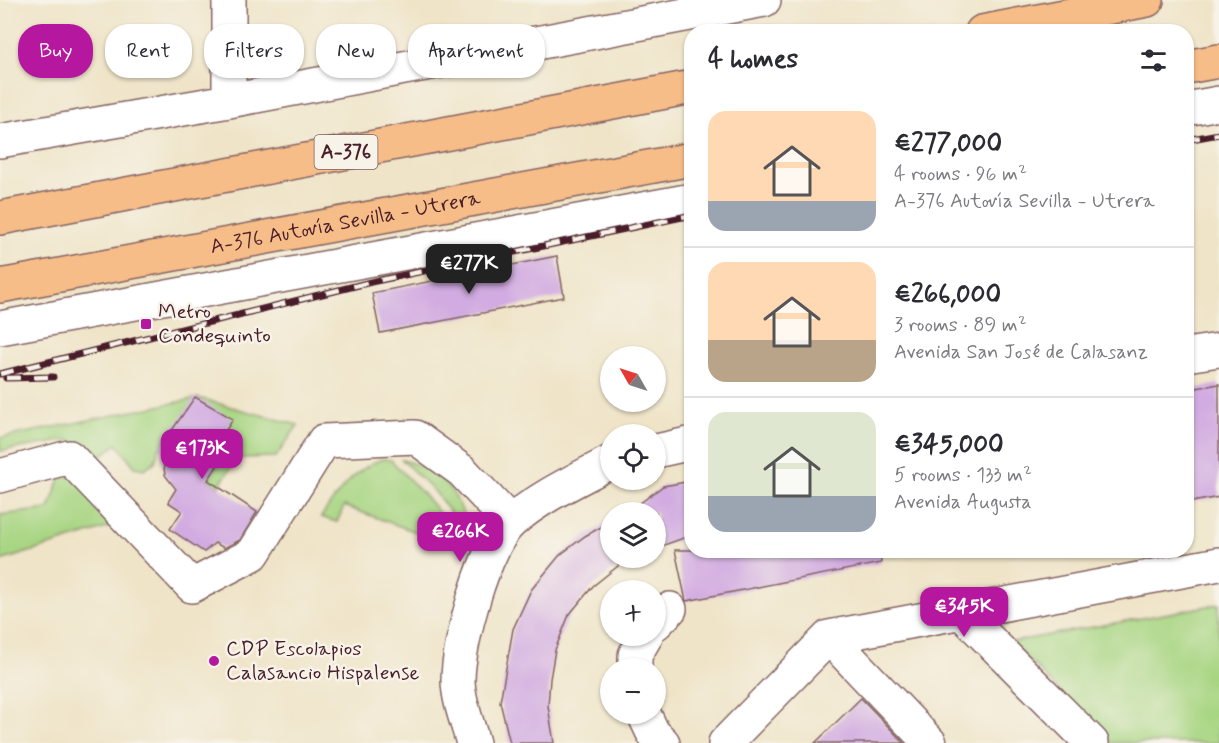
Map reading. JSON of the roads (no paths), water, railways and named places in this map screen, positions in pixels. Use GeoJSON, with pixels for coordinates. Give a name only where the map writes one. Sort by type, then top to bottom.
{"type":"FeatureCollection","features":[{"type":"Feature","properties":{"kind":"main road"},"geometry":{"type":"LineString","coordinates":[[1023,24],[1147,0]]}},
{"type":"Feature","properties":{"kind":"main road"},"geometry":{"type":"LineString","coordinates":[[1194,67],[1219,62]]}},
{"type":"Feature","properties":{"kind":"main road","name":"A-376"},"geometry":{"type":"LineString","coordinates":[[0,218],[684,89]]}},
{"type":"Feature","properties":{"kind":"main road","name":"A-376 Autovía Sevilla - Utrera"},"geometry":{"type":"LineString","coordinates":[[0,286],[684,160]]}},
{"type":"Feature","properties":{"kind":"street"},"geometry":{"type":"LineString","coordinates":[[229,0],[229,101]]}},
{"type":"Feature","properties":{"kind":"street"},"geometry":{"type":"LineString","coordinates":[[0,141],[69,135],[229,101],[764,0]]}},
{"type":"Feature","properties":{"kind":"street"},"geometry":{"type":"LineString","coordinates":[[1194,108],[1219,103]]}},
{"type":"Feature","properties":{"kind":"street"},"geometry":{"type":"LineString","coordinates":[[0,328],[684,201]]}},
{"type":"Feature","properties":{"kind":"street"},"geometry":{"type":"LineString","coordinates":[[1194,354],[1219,350]]}},
{"type":"Feature","properties":{"kind":"street"},"geometry":{"type":"LineString","coordinates":[[0,476],[69,457],[192,586],[253,554],[324,441],[415,437],[462,471],[510,522]]}},
{"type":"Feature","properties":{"kind":"street"},"geometry":{"type":"LineString","coordinates":[[666,449],[684,445]]}},
{"type":"Feature","properties":{"kind":"street"},"geometry":{"type":"LineString","coordinates":[[472,743],[458,681],[465,625],[491,552],[510,522],[552,494],[600,468]]}},
{"type":"Feature","properties":{"kind":"street"},"geometry":{"type":"LineString","coordinates":[[725,743],[829,637],[1219,564]]}},
{"type":"Feature","properties":{"kind":"street"},"geometry":{"type":"LineString","coordinates":[[961,612],[1092,743]]}},
{"type":"Feature","properties":{"kind":"street"},"geometry":{"type":"LineString","coordinates":[[829,637],[930,743]]}},
{"type":"Feature","properties":{"kind":"street"},"geometry":{"type":"LineString","coordinates":[[649,724],[653,733],[663,743]]}},
{"type":"Feature","properties":{"kind":"railway"},"geometry":{"type":"LineString","coordinates":[[1194,139],[1219,134]]}},
{"type":"Feature","properties":{"kind":"railway"},"geometry":{"type":"LineString","coordinates":[[0,374],[371,282],[684,217]]}},
{"type":"Feature","properties":{"kind":"railway"},"geometry":{"type":"LineString","coordinates":[[6,378],[53,377]]}},
{"type":"Feature","properties":{"kind":"place","name":"Metro Condequinto"},"geometry":{"type":"Point","coordinates":[146,324]}},
{"type":"Feature","properties":{"kind":"place","name":"CDP Escolapios Calasancio Hispalense"},"geometry":{"type":"Point","coordinates":[214,661]}}]}
